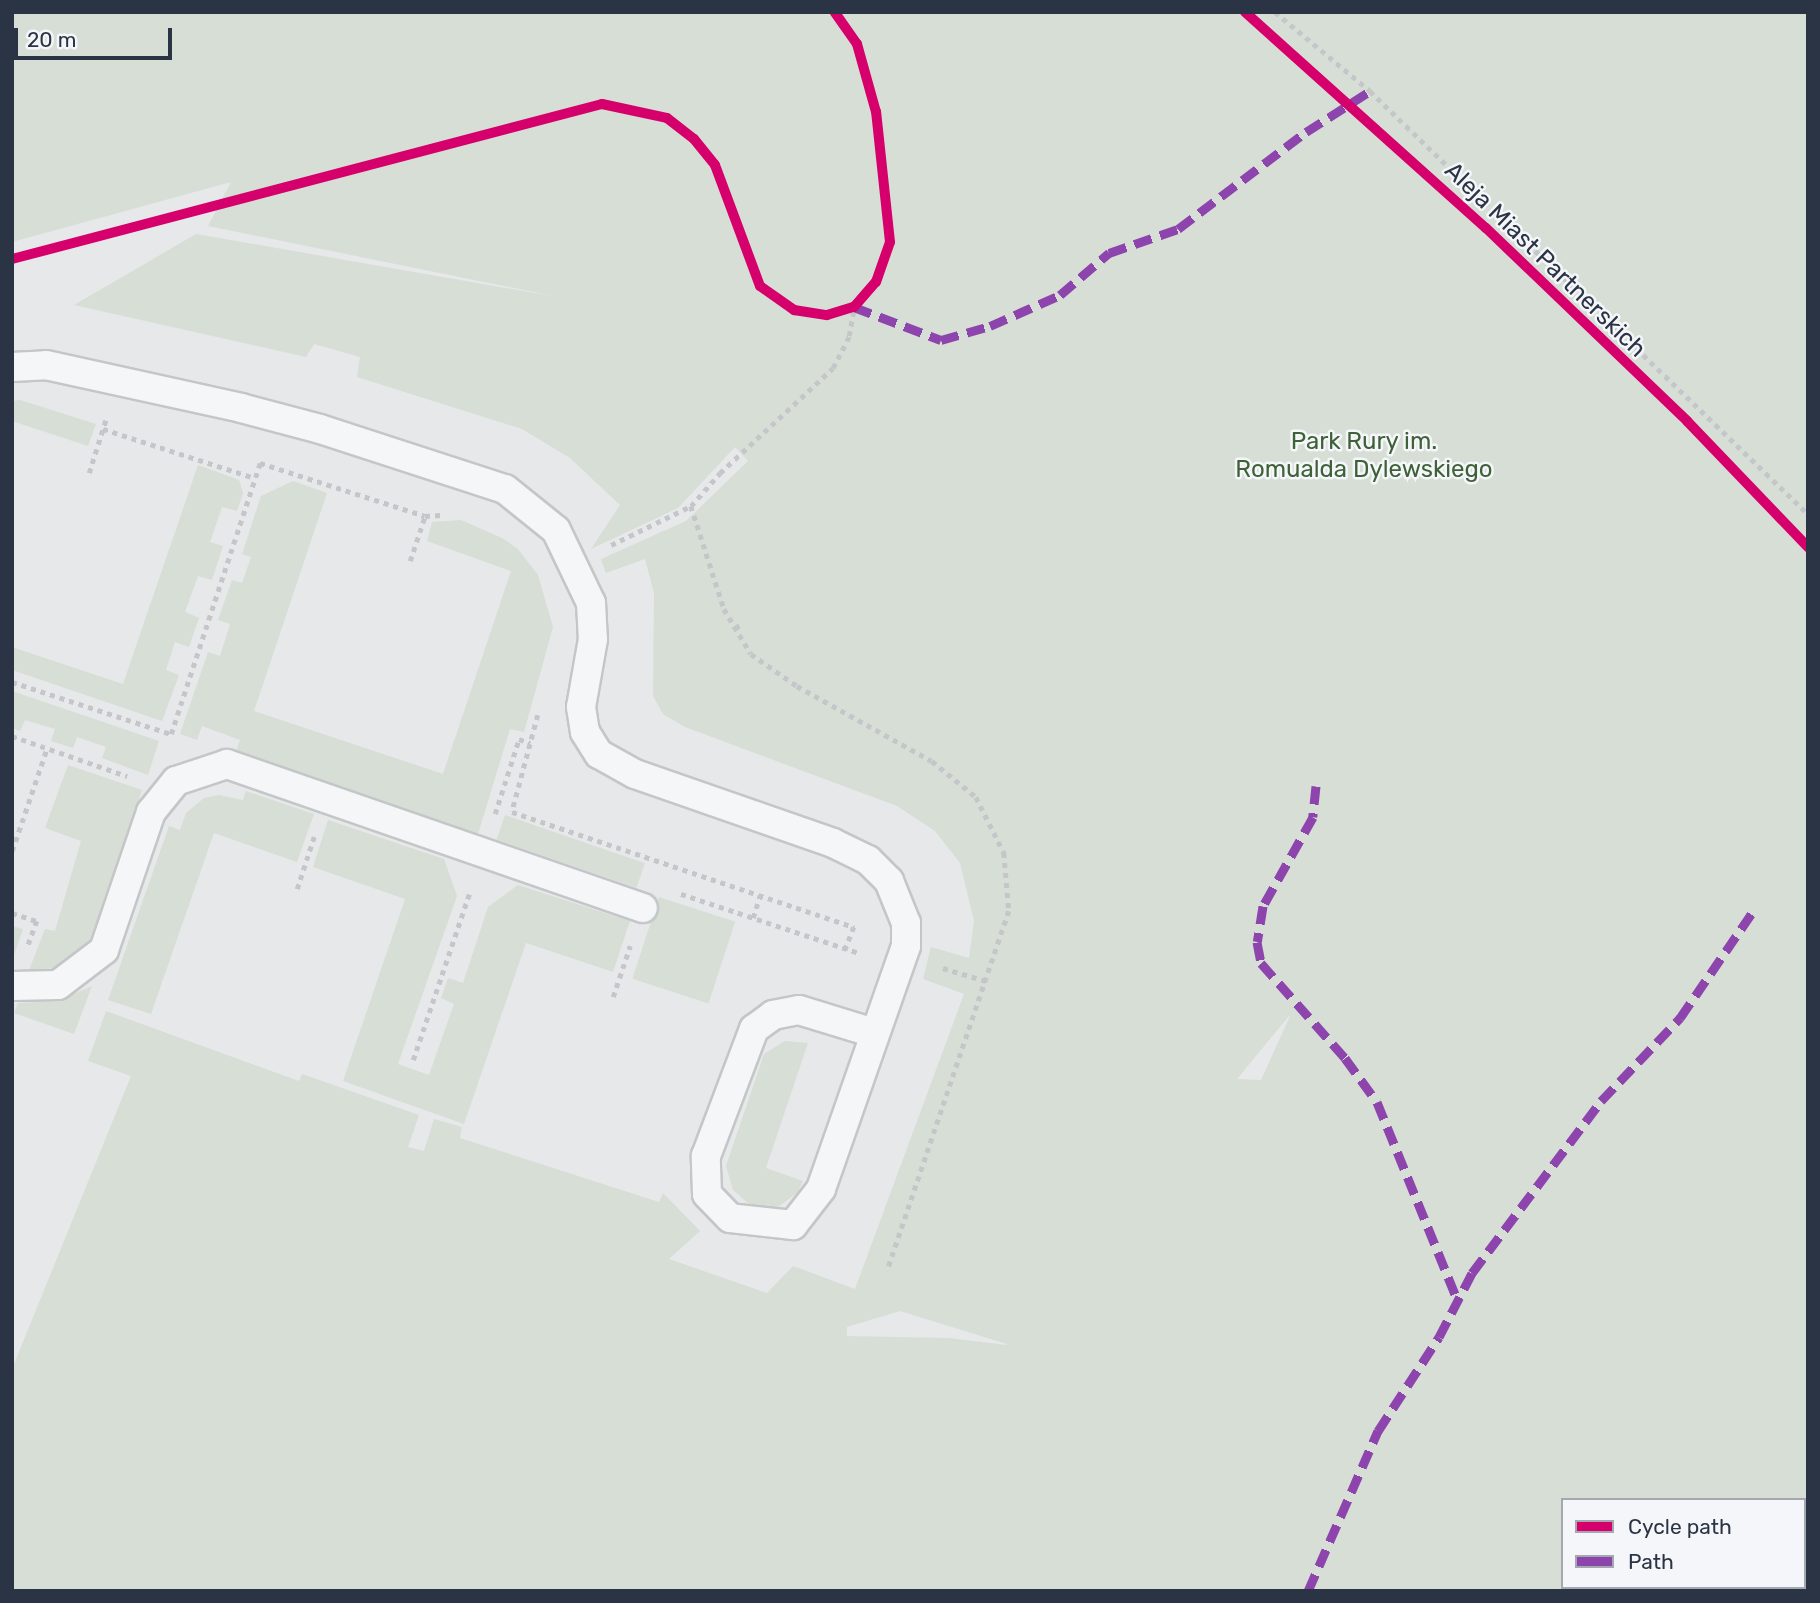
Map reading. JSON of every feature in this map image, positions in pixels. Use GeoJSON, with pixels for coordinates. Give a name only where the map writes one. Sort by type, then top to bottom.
{"type":"FeatureCollection","features":[{"type":"Feature","properties":{"kind":"lane"},"geometry":{"type":"LineString","coordinates":[[12,367],[47,365],[320,429],[505,489],[532,508],[556,530],[591,603],[593,639],[580,707],[585,732],[599,754],[635,774],[833,843],[868,860],[889,881],[900,901],[906,946],[813,1205],[793,1225],[730,1217],[707,1194],[706,1156],[754,1029],[773,1015],[799,1010],[874,1033]]}},
{"type":"Feature","properties":{"kind":"lane"},"geometry":{"type":"LineString","coordinates":[[12,986],[58,985],[104,950],[151,812],[176,781],[227,764],[643,908]]}},
{"type":"Feature","properties":{"kind":"path"},"geometry":{"type":"LineString","coordinates":[[836,313],[858,303]]}},
{"type":"Feature","properties":{"kind":"path"},"geometry":{"type":"LineString","coordinates":[[601,550],[691,506],[833,368],[849,336],[858,303]]}},
{"type":"Feature","properties":{"kind":"path"},"geometry":{"type":"LineString","coordinates":[[89,473],[107,418]]}},
{"type":"Feature","properties":{"kind":"path"},"geometry":{"type":"LineString","coordinates":[[103,429],[255,478]]}},
{"type":"Feature","properties":{"kind":"path"},"geometry":{"type":"LineString","coordinates":[[167,747],[260,463],[395,506]]}},
{"type":"Feature","properties":{"kind":"path"},"geometry":{"type":"LineString","coordinates":[[410,561],[425,516]]}},
{"type":"Feature","properties":{"kind":"path"},"geometry":{"type":"LineString","coordinates":[[735,628],[742,624]]}},
{"type":"Feature","properties":{"kind":"path"},"geometry":{"type":"LineString","coordinates":[[12,682],[172,734],[227,764]]}},
{"type":"Feature","properties":{"kind":"path"},"geometry":{"type":"LineString","coordinates":[[12,736],[139,780]]}},
{"type":"Feature","properties":{"kind":"path"},"geometry":{"type":"LineString","coordinates":[[413,1060],[519,739],[530,743]]}},
{"type":"Feature","properties":{"kind":"path"},"geometry":{"type":"LineString","coordinates":[[12,851],[47,748]]}},
{"type":"Feature","properties":{"kind":"path"},"geometry":{"type":"LineString","coordinates":[[296,889],[327,798]]}},
{"type":"Feature","properties":{"kind":"path"},"geometry":{"type":"LineString","coordinates":[[677,893],[753,918],[760,895]]}},
{"type":"Feature","properties":{"kind":"path"},"geometry":{"type":"LineString","coordinates":[[613,998],[643,908]]}},
{"type":"Feature","properties":{"kind":"green space","name":"Park Rury im. Romualda Dylewskiego"},"geometry":{"type":"Polygon","coordinates":[[[12,12],[1808,12],[1808,1591],[12,1591],[12,1369],[131,1076],[88,1061],[106,1011],[299,1081],[302,1074],[419,1115],[408,1147],[424,1151],[434,1119],[462,1127],[460,1138],[659,1202],[663,1193],[700,1231],[669,1259],[767,1293],[793,1266],[855,1289],[964,994],[923,979],[931,947],[969,958],[974,921],[960,863],[935,831],[897,806],[685,727],[663,714],[653,696],[654,593],[645,559],[606,573],[601,559],[686,521],[748,461],[735,447],[678,508],[591,549],[620,505],[570,458],[522,429],[357,377],[360,357],[314,344],[306,357],[74,305],[196,234],[558,297],[208,226],[231,182],[12,242],[12,12]],[[1290,1016],[1237,1079],[1261,1080],[1290,1016]],[[900,1311],[847,1327],[847,1336],[949,1338],[1007,1345],[1007,1344],[900,1311]]]}},
{"type":"Feature","properties":{"kind":"green space"},"geometry":{"type":"Polygon","coordinates":[[[20,400],[96,424],[88,446],[12,421],[12,401],[20,400]]]}},
{"type":"Feature","properties":{"kind":"green space"},"geometry":{"type":"Polygon","coordinates":[[[198,465],[239,480],[243,493],[237,511],[222,507],[210,542],[223,546],[212,580],[198,576],[185,612],[199,618],[189,647],[175,642],[166,670],[179,675],[162,721],[12,670],[12,647],[123,684],[198,465]]]}},
{"type":"Feature","properties":{"kind":"green space"},"geometry":{"type":"Polygon","coordinates":[[[293,481],[327,493],[254,711],[443,774],[511,571],[427,541],[432,522],[461,520],[502,538],[518,549],[538,575],[553,627],[524,732],[510,729],[478,834],[236,752],[240,740],[202,726],[197,740],[180,734],[208,652],[220,656],[230,624],[218,620],[232,580],[242,583],[251,557],[242,554],[261,496],[293,481]]]}},
{"type":"Feature","properties":{"kind":"green space"},"geometry":{"type":"Polygon","coordinates":[[[12,691],[159,741],[148,775],[102,758],[106,747],[77,737],[73,748],[51,741],[55,729],[25,720],[20,731],[12,728],[12,691]]]}},
{"type":"Feature","properties":{"kind":"green space"},"geometry":{"type":"Polygon","coordinates":[[[68,765],[142,790],[89,945],[71,960],[45,971],[28,973],[45,929],[55,931],[81,841],[45,828],[68,765]]]}},
{"type":"Feature","properties":{"kind":"green space"},"geometry":{"type":"Polygon","coordinates":[[[246,791],[314,814],[297,862],[214,833],[151,1014],[108,1000],[169,826],[180,830],[186,813],[204,798],[219,795],[243,800],[246,791]]]}},
{"type":"Feature","properties":{"kind":"green space"},"geometry":{"type":"Polygon","coordinates":[[[505,815],[645,863],[636,888],[497,840],[505,815]]]}},
{"type":"Feature","properties":{"kind":"green space"},"geometry":{"type":"Polygon","coordinates":[[[328,820],[444,859],[457,896],[398,1064],[429,1075],[454,1004],[441,998],[448,978],[463,983],[488,907],[518,885],[630,921],[613,972],[526,943],[464,1124],[343,1081],[405,899],[313,867],[328,820]]]}},
{"type":"Feature","properties":{"kind":"green space"},"geometry":{"type":"Polygon","coordinates":[[[659,897],[735,922],[709,1004],[632,979],[659,897]]]}},
{"type":"Feature","properties":{"kind":"green space"},"geometry":{"type":"Polygon","coordinates":[[[12,926],[23,929],[12,961],[12,926]]]}},
{"type":"Feature","properties":{"kind":"green space"},"geometry":{"type":"Polygon","coordinates":[[[92,986],[74,1034],[14,1013],[18,1003],[58,1001],[92,986]]]}},
{"type":"Feature","properties":{"kind":"green space"},"geometry":{"type":"Polygon","coordinates":[[[785,1041],[808,1043],[766,1168],[803,1181],[797,1193],[778,1207],[750,1205],[733,1190],[726,1166],[764,1054],[785,1041]]]}},
{"type":"Feature","properties":{"kind":"marked path"},"geometry":{"type":"LineString","coordinates":[[854,307],[941,340],[990,326],[1060,295],[1109,253],[1178,229],[1306,132],[1370,91]]}},
{"type":"Feature","properties":{"kind":"marked path"},"geometry":{"type":"LineString","coordinates":[[1316,786],[1313,817],[1263,906],[1257,942],[1261,963],[1345,1058],[1377,1102],[1458,1301]]}},
{"type":"Feature","properties":{"kind":"marked path"},"geometry":{"type":"LineString","coordinates":[[1308,1591],[1378,1431],[1439,1337],[1472,1273],[1601,1101],[1680,1018],[1752,913]]}},
{"type":"Feature","properties":{"kind":"cycle path"},"geometry":{"type":"LineString","coordinates":[[12,259],[602,104],[667,118],[694,139],[715,165],[760,286],[794,310],[827,315],[854,307],[876,282],[890,242],[876,112],[857,44],[835,12]]}},
{"type":"Feature","properties":{"kind":"cycle path","name":"Aleja Miast Partnerskich"},"geometry":{"type":"LineString","coordinates":[[1245,12],[1486,228],[1687,421],[1808,547]]}}]}
